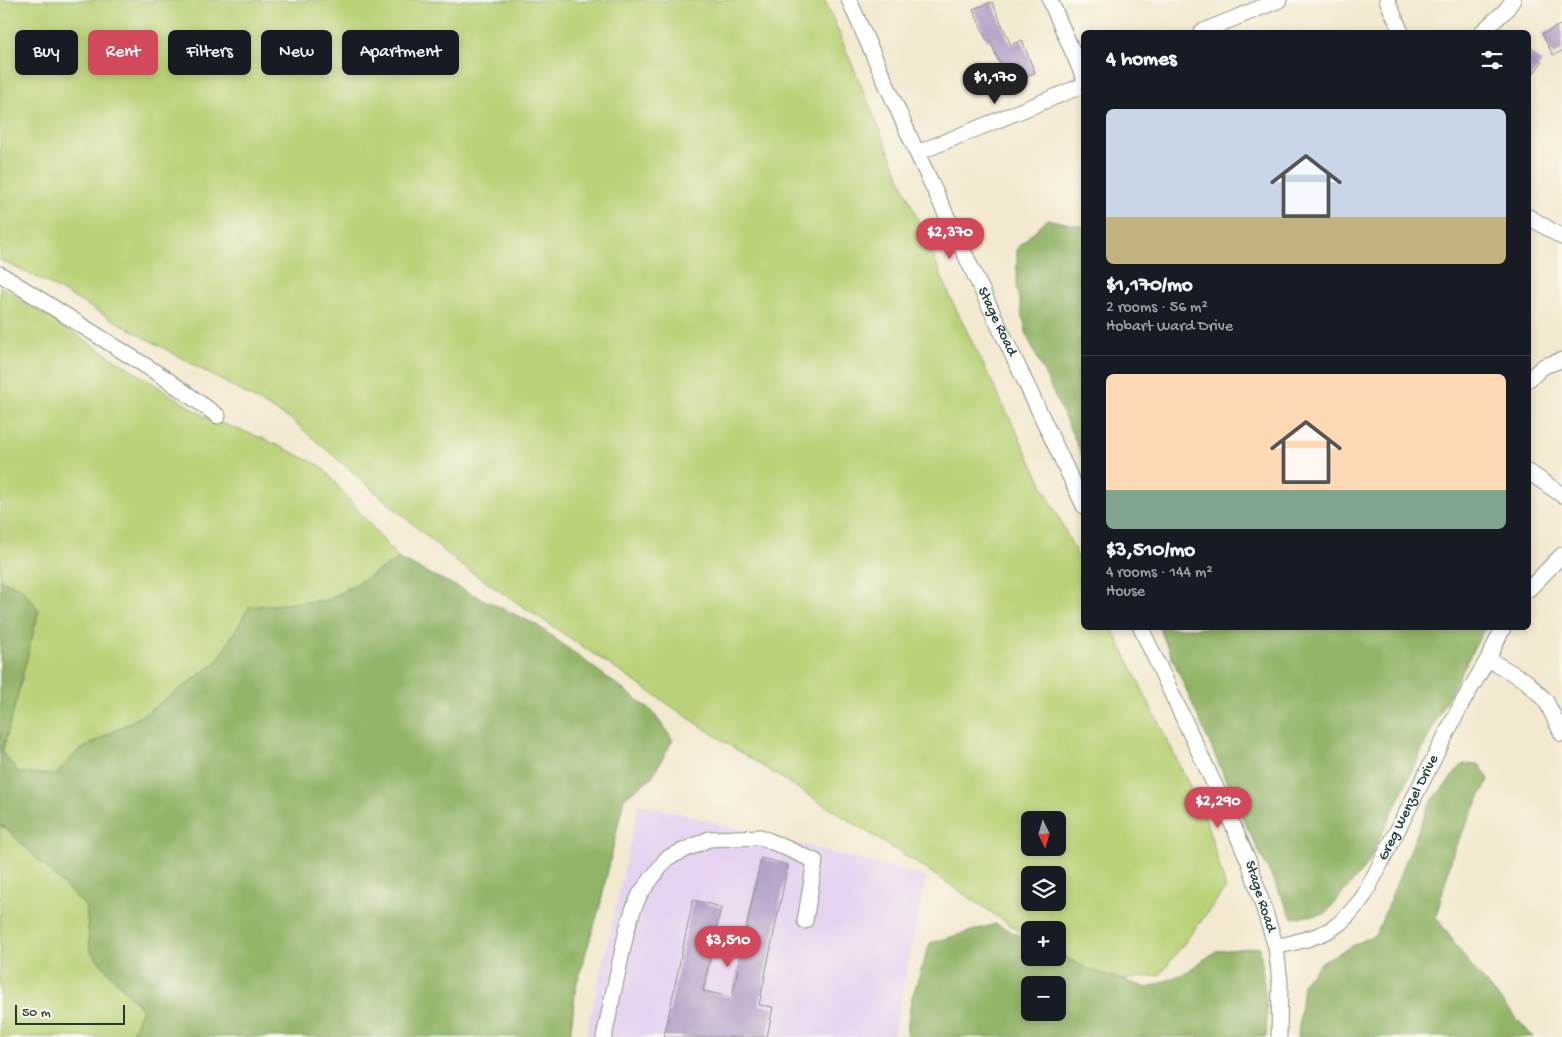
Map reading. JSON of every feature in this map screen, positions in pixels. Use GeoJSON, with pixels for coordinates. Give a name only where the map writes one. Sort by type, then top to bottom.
{"type":"FeatureCollection","features":[{"type":"Feature","properties":{"kind":"street","name":"Stage Road"},"geometry":{"type":"LineString","coordinates":[[849,0],[917,153],[1081,500]]}},
{"type":"Feature","properties":{"kind":"street"},"geometry":{"type":"LineString","coordinates":[[1050,0],[1081,71]]}},
{"type":"Feature","properties":{"kind":"street"},"geometry":{"type":"LineString","coordinates":[[1206,30],[1279,0]]}},
{"type":"Feature","properties":{"kind":"street"},"geometry":{"type":"LineString","coordinates":[[1387,0],[1400,30]]}},
{"type":"Feature","properties":{"kind":"street"},"geometry":{"type":"LineString","coordinates":[[1484,30],[1506,10],[1513,0]]}},
{"type":"Feature","properties":{"kind":"street"},"geometry":{"type":"LineString","coordinates":[[917,153],[1081,86]]}},
{"type":"Feature","properties":{"kind":"street"},"geometry":{"type":"LineString","coordinates":[[1531,218],[1562,237]]}},
{"type":"Feature","properties":{"kind":"street"},"geometry":{"type":"LineString","coordinates":[[0,274],[166,378],[218,416]]}},
{"type":"Feature","properties":{"kind":"street"},"geometry":{"type":"LineString","coordinates":[[1531,377],[1544,366],[1562,360]]}},
{"type":"Feature","properties":{"kind":"street"},"geometry":{"type":"LineString","coordinates":[[1531,473],[1562,495]]}},
{"type":"Feature","properties":{"kind":"street"},"geometry":{"type":"LineString","coordinates":[[1531,587],[1562,555]]}},
{"type":"Feature","properties":{"kind":"street","name":"Stage Road"},"geometry":{"type":"LineString","coordinates":[[1142,630],[1249,862],[1276,947],[1280,982],[1279,1037]]}},
{"type":"Feature","properties":{"kind":"street","name":"Greg Wenzel Drive"},"geometry":{"type":"LineString","coordinates":[[1276,947],[1309,938],[1332,929],[1348,916],[1364,896],[1462,703],[1488,659],[1499,630]]}},
{"type":"Feature","properties":{"kind":"street"},"geometry":{"type":"LineString","coordinates":[[1488,659],[1526,681],[1546,701],[1562,734]]}},
{"type":"Feature","properties":{"kind":"street"},"geometry":{"type":"LineString","coordinates":[[604,1037],[627,929],[633,910],[640,894],[667,858],[709,839],[761,836],[815,860],[804,921]]}},
{"type":"Feature","properties":{"kind":"shaded area"},"geometry":{"type":"Polygon","coordinates":[[[639,803],[926,877],[893,1037],[586,1037],[639,803]]]}},
{"type":"Feature","properties":{"kind":"green space"},"geometry":{"type":"Polygon","coordinates":[[[0,0],[825,0],[952,301],[1081,563],[1081,630],[1113,630],[1205,817],[1226,888],[1160,975],[1097,983],[1066,962],[1066,921],[1021,921],[1021,932],[920,865],[729,745],[458,563],[292,420],[42,280],[0,260],[0,0]]]}},
{"type":"Feature","properties":{"kind":"green space"},"geometry":{"type":"Polygon","coordinates":[[[1047,219],[1081,226],[1081,453],[1027,336],[1017,289],[1017,248],[1047,219]]]}},
{"type":"Feature","properties":{"kind":"green space"},"geometry":{"type":"Polygon","coordinates":[[[0,286],[209,419],[262,438],[321,466],[399,559],[328,600],[250,607],[217,662],[145,714],[78,751],[56,775],[19,773],[2,752],[20,686],[22,588],[0,580],[0,286]]]}},
{"type":"Feature","properties":{"kind":"green space"},"geometry":{"type":"Polygon","coordinates":[[[399,559],[537,625],[652,711],[673,740],[652,777],[624,798],[600,906],[576,986],[570,1037],[130,1037],[142,1009],[90,951],[86,907],[5,827],[0,826],[0,580],[22,588],[39,610],[2,752],[19,773],[56,775],[78,751],[145,714],[217,662],[249,607],[328,600],[399,559]]]}},
{"type":"Feature","properties":{"kind":"green space"},"geometry":{"type":"Polygon","coordinates":[[[1160,630],[1484,630],[1442,708],[1367,865],[1325,914],[1292,918],[1243,819],[1160,630]]]}},
{"type":"Feature","properties":{"kind":"green space"},"geometry":{"type":"Polygon","coordinates":[[[1463,764],[1480,765],[1489,779],[1454,849],[1436,917],[1471,966],[1533,1037],[1298,1037],[1303,983],[1323,961],[1376,934],[1429,804],[1463,764]]]}},
{"type":"Feature","properties":{"kind":"green space"},"geometry":{"type":"Polygon","coordinates":[[[0,826],[5,827],[86,907],[90,951],[142,1010],[130,1037],[0,1037],[0,826]]]}},
{"type":"Feature","properties":{"kind":"green space"},"geometry":{"type":"Polygon","coordinates":[[[996,924],[1021,936],[1021,966],[1066,966],[1066,958],[1091,970],[1148,988],[1185,973],[1216,951],[1260,947],[1267,1013],[1266,1037],[906,1037],[911,1000],[930,943],[996,924]]]}},
{"type":"Feature","properties":{"kind":"water"},"geometry":{"type":"Polygon","coordinates":[[[994,64],[999,90],[982,93],[980,66],[994,64]]]}},
{"type":"Feature","properties":{"kind":"building"},"geometry":{"type":"Polygon","coordinates":[[[992,2],[1011,45],[1022,40],[1035,73],[1007,82],[990,40],[987,41],[973,9],[992,2]]]}},
{"type":"Feature","properties":{"kind":"building"},"geometry":{"type":"Polygon","coordinates":[[[1562,24],[1562,51],[1553,55],[1542,34],[1562,24]]]}},
{"type":"Feature","properties":{"kind":"building"},"geometry":{"type":"Polygon","coordinates":[[[1531,54],[1542,62],[1531,77],[1531,54]]]}},
{"type":"Feature","properties":{"kind":"building"},"geometry":{"type":"Polygon","coordinates":[[[761,858],[788,865],[759,1005],[773,1007],[767,1037],[664,1037],[693,900],[721,907],[703,991],[732,997],[761,858]]]}}]}
